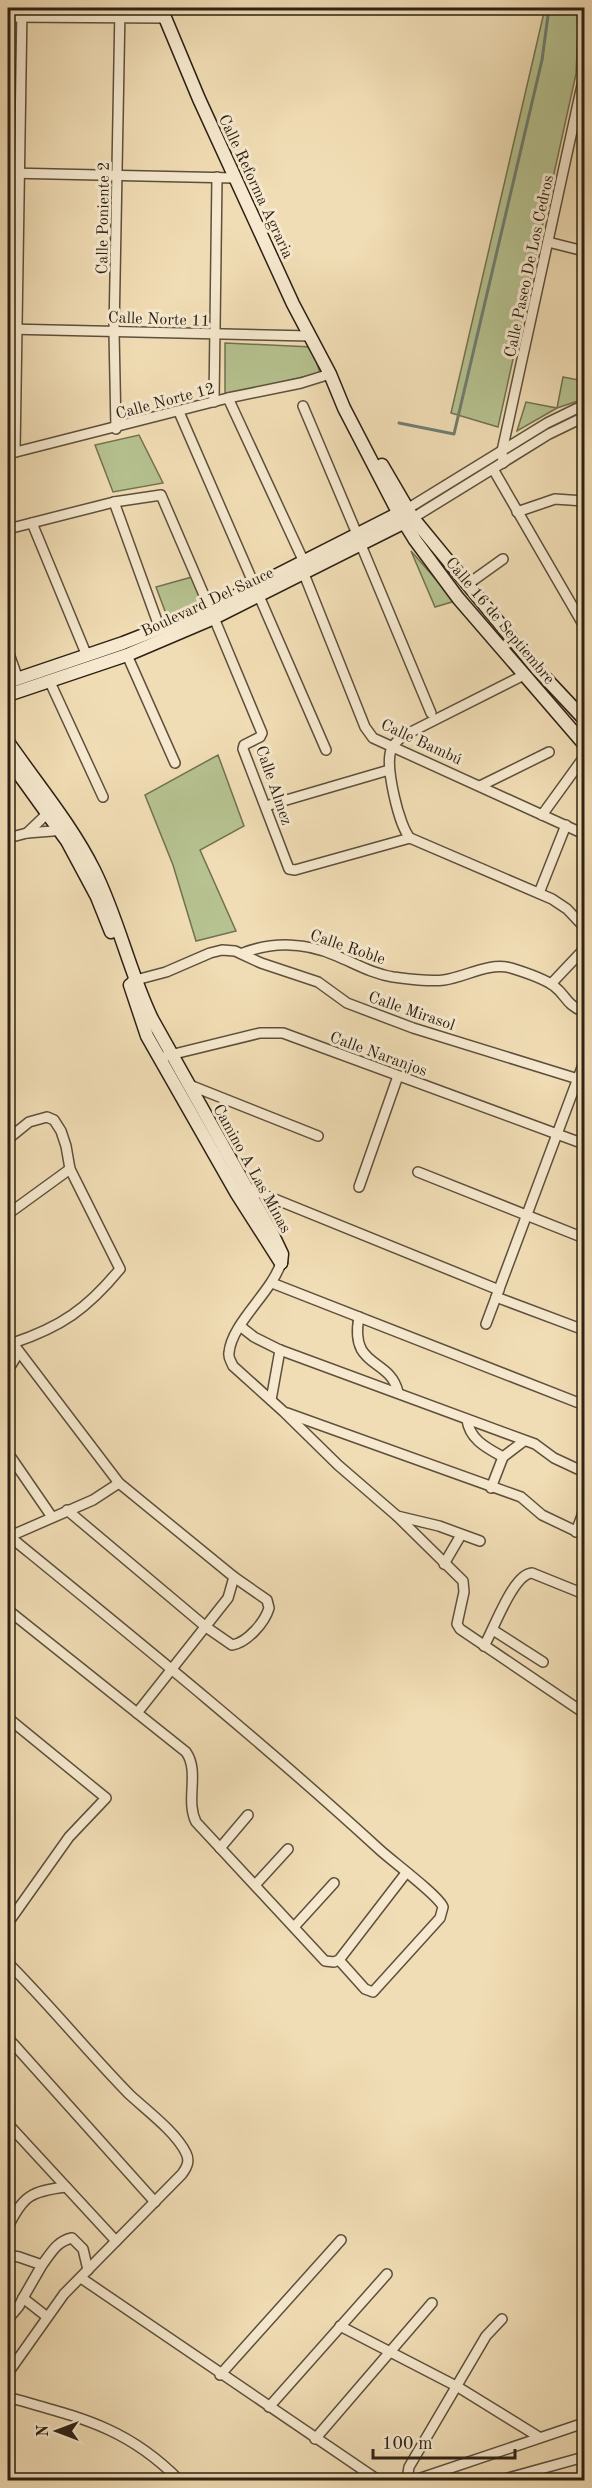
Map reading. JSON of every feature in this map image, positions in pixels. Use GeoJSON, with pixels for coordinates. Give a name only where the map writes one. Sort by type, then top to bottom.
{"type":"FeatureCollection","features":[{"type":"Feature","properties":{"kind":"street","name":"Calle Poniente 2"},"geometry":{"type":"LineString","coordinates":[[116,429],[114,332],[120,8]]}},
{"type":"Feature","properties":{"kind":"street"},"geometry":{"type":"LineString","coordinates":[[11,453],[12,329],[19,173],[22,13]]}},
{"type":"Feature","properties":{"kind":"street"},"geometry":{"type":"LineString","coordinates":[[8,17],[22,13],[120,19],[164,13]]}},
{"type":"Feature","properties":{"kind":"street","name":"Calle Reforma Agraria"},"geometry":{"type":"LineString","coordinates":[[164,13],[199,99],[235,178],[330,374]]}},
{"type":"Feature","properties":{"kind":"street","name":"Calle Paseo De Los Cedros"},"geometry":{"type":"LineString","coordinates":[[502,463],[502,451],[585,76]]}},
{"type":"Feature","properties":{"kind":"street"},"geometry":{"type":"LineString","coordinates":[[8,173],[235,178]]}},
{"type":"Feature","properties":{"kind":"street"},"geometry":{"type":"LineString","coordinates":[[214,402],[213,335],[217,177]]}},
{"type":"Feature","properties":{"kind":"street"},"geometry":{"type":"LineString","coordinates":[[548,242],[585,250]]}},
{"type":"Feature","properties":{"kind":"street","name":"Calle Norte 11"},"geometry":{"type":"LineString","coordinates":[[12,329],[310,336]]}},
{"type":"Feature","properties":{"kind":"street"},"geometry":{"type":"LineString","coordinates":[[330,374],[406,516]]}},
{"type":"Feature","properties":{"kind":"street","name":"Calle Norte 12"},"geometry":{"type":"LineString","coordinates":[[11,453],[116,429],[228,398],[301,383],[330,374]]}},
{"type":"Feature","properties":{"kind":"street","name":"Calle Bambú"},"geometry":{"type":"LineString","coordinates":[[228,398],[304,568],[365,727],[373,738],[585,834]]}},
{"type":"Feature","properties":{"kind":"street"},"geometry":{"type":"LineString","coordinates":[[406,516],[547,423],[585,405]]}},
{"type":"Feature","properties":{"kind":"street"},"geometry":{"type":"LineString","coordinates":[[303,406],[431,713]]}},
{"type":"Feature","properties":{"kind":"street"},"geometry":{"type":"LineString","coordinates":[[180,412],[326,750]]}},
{"type":"Feature","properties":{"kind":"street"},"geometry":{"type":"LineString","coordinates":[[406,516],[493,469],[549,434],[585,417]]}},
{"type":"Feature","properties":{"kind":"street"},"geometry":{"type":"LineString","coordinates":[[493,469],[585,626]]}},
{"type":"Feature","properties":{"kind":"street","name":"Calle Almez"},"geometry":{"type":"LineString","coordinates":[[114,502],[161,495],[262,733],[262,736],[243,747],[287,867],[292,870],[411,838]]}},
{"type":"Feature","properties":{"kind":"street"},"geometry":{"type":"LineString","coordinates":[[517,512],[555,499],[585,501]]}},
{"type":"Feature","properties":{"kind":"street"},"geometry":{"type":"LineString","coordinates":[[8,529],[114,502],[160,629]]}},
{"type":"Feature","properties":{"kind":"street","name":"Boulevard Del Sauce"},"geometry":{"type":"LineString","coordinates":[[8,695],[127,655],[406,516]]}},
{"type":"Feature","properties":{"kind":"street","name":"Calle 16 de Septiembre"},"geometry":{"type":"LineString","coordinates":[[406,516],[468,584],[538,670],[585,719]]}},
{"type":"Feature","properties":{"kind":"street","name":"Calle 16 de Septiembre"},"geometry":{"type":"LineString","coordinates":[[406,516],[459,598],[585,744]]}},
{"type":"Feature","properties":{"kind":"street"},"geometry":{"type":"LineString","coordinates":[[32,523],[87,656]]}},
{"type":"Feature","properties":{"kind":"street"},"geometry":{"type":"LineString","coordinates":[[468,584],[503,559]]}},
{"type":"Feature","properties":{"kind":"street","name":"Boulevard Del Sauce"},"geometry":{"type":"LineString","coordinates":[[13,681],[160,629],[212,614]]}},
{"type":"Feature","properties":{"kind":"street"},"geometry":{"type":"LineString","coordinates":[[8,651],[13,681]]}},
{"type":"Feature","properties":{"kind":"street"},"geometry":{"type":"LineString","coordinates":[[127,655],[175,763]]}},
{"type":"Feature","properties":{"kind":"street"},"geometry":{"type":"LineString","coordinates":[[524,675],[403,736],[392,746],[389,770],[403,828],[411,838],[538,893],[567,909],[585,927]]}},
{"type":"Feature","properties":{"kind":"street"},"geometry":{"type":"LineString","coordinates":[[49,680],[103,797]]}},
{"type":"Feature","properties":{"kind":"street","name":"Camino A Las Minas"},"geometry":{"type":"LineString","coordinates":[[8,742],[50,811]]}},
{"type":"Feature","properties":{"kind":"street"},"geometry":{"type":"LineString","coordinates":[[480,786],[549,752]]}},
{"type":"Feature","properties":{"kind":"street"},"geometry":{"type":"LineString","coordinates":[[542,815],[585,757]]}},
{"type":"Feature","properties":{"kind":"street","name":"Camino A Las Minas"},"geometry":{"type":"LineString","coordinates":[[8,759],[65,830],[133,981],[140,1020],[187,1084],[245,1187],[267,1235]]}},
{"type":"Feature","properties":{"kind":"street"},"geometry":{"type":"LineString","coordinates":[[266,806],[389,770]]}},
{"type":"Feature","properties":{"kind":"street"},"geometry":{"type":"LineString","coordinates":[[27,833],[50,811]]}},
{"type":"Feature","properties":{"kind":"street"},"geometry":{"type":"LineString","coordinates":[[538,893],[566,825]]}},
{"type":"Feature","properties":{"kind":"street"},"geometry":{"type":"LineString","coordinates":[[8,838],[27,833],[65,830]]}},
{"type":"Feature","properties":{"kind":"street","name":"Calle Roble"},"geometry":{"type":"LineString","coordinates":[[133,981],[166,972],[222,950],[243,953],[266,946],[301,946],[325,951],[360,967],[395,977],[441,980],[491,967],[502,967],[550,984],[570,1005],[585,1012]]}},
{"type":"Feature","properties":{"kind":"street"},"geometry":{"type":"LineString","coordinates":[[550,984],[585,949]]}},
{"type":"Feature","properties":{"kind":"street","name":"Calle Mirasol"},"geometry":{"type":"LineString","coordinates":[[243,953],[261,963],[318,982],[347,1003],[413,1028],[578,1080]]}},
{"type":"Feature","properties":{"kind":"street","name":"Calle Naranjos"},"geometry":{"type":"LineString","coordinates":[[166,1057],[276,1031],[585,1144]]}},
{"type":"Feature","properties":{"kind":"street","name":"Camino A Las Minas"},"geometry":{"type":"LineString","coordinates":[[166,1057],[229,1179],[282,1254],[281,1263]]}},
{"type":"Feature","properties":{"kind":"street"},"geometry":{"type":"LineString","coordinates":[[486,1324],[585,1062]]}},
{"type":"Feature","properties":{"kind":"street"},"geometry":{"type":"LineString","coordinates":[[359,1187],[398,1076]]}},
{"type":"Feature","properties":{"kind":"street"},"geometry":{"type":"LineString","coordinates":[[187,1084],[318,1136]]}},
{"type":"Feature","properties":{"kind":"street"},"geometry":{"type":"LineString","coordinates":[[8,1139],[28,1122],[50,1118],[61,1131],[70,1169],[120,1269],[96,1295],[70,1317],[44,1332],[10,1340],[119,1483],[269,1603],[266,1617],[259,1626],[235,1645],[229,1644],[67,1510]]}},
{"type":"Feature","properties":{"kind":"street"},"geometry":{"type":"LineString","coordinates":[[8,1214],[70,1169]]}},
{"type":"Feature","properties":{"kind":"street"},"geometry":{"type":"LineString","coordinates":[[418,1172],[585,1238]]}},
{"type":"Feature","properties":{"kind":"street"},"geometry":{"type":"LineString","coordinates":[[229,1179],[585,1330]]}},
{"type":"Feature","properties":{"kind":"street"},"geometry":{"type":"LineString","coordinates":[[281,1263],[272,1283],[240,1326],[231,1344],[228,1356],[233,1366],[285,1412],[338,1465],[397,1516],[463,1581],[465,1586],[457,1624],[460,1629],[585,1713]]}},
{"type":"Feature","properties":{"kind":"street"},"geometry":{"type":"LineString","coordinates":[[272,1283],[585,1405]]}},
{"type":"Feature","properties":{"kind":"street"},"geometry":{"type":"LineString","coordinates":[[359,1317],[356,1338],[364,1354],[391,1378],[398,1392]]}},
{"type":"Feature","properties":{"kind":"street"},"geometry":{"type":"LineString","coordinates":[[240,1326],[254,1337],[280,1350],[540,1446],[554,1458],[585,1472]]}},
{"type":"Feature","properties":{"kind":"street"},"geometry":{"type":"LineString","coordinates":[[271,1400],[280,1350]]}},
{"type":"Feature","properties":{"kind":"street"},"geometry":{"type":"LineString","coordinates":[[8,1370],[19,1352]]}},
{"type":"Feature","properties":{"kind":"street"},"geometry":{"type":"LineString","coordinates":[[285,1412],[521,1497],[542,1515],[580,1533],[585,1510]]}},
{"type":"Feature","properties":{"kind":"street"},"geometry":{"type":"LineString","coordinates":[[466,1420],[471,1434],[503,1458]]}},
{"type":"Feature","properties":{"kind":"street"},"geometry":{"type":"LineString","coordinates":[[491,1488],[503,1458],[524,1441]]}},
{"type":"Feature","properties":{"kind":"street"},"geometry":{"type":"LineString","coordinates":[[8,1453],[52,1517]]}},
{"type":"Feature","properties":{"kind":"street"},"geometry":{"type":"LineString","coordinates":[[119,1483],[93,1500],[8,1536],[289,1767],[406,1873],[440,1900],[444,1907],[440,1918],[373,1992],[365,1989],[339,1960]]}},
{"type":"Feature","properties":{"kind":"street"},"geometry":{"type":"LineString","coordinates":[[397,1516],[439,1526],[480,1541]]}},
{"type":"Feature","properties":{"kind":"street"},"geometry":{"type":"LineString","coordinates":[[444,1564],[461,1535]]}},
{"type":"Feature","properties":{"kind":"street"},"geometry":{"type":"LineString","coordinates":[[484,1646],[518,1580],[528,1573],[585,1594]]}},
{"type":"Feature","properties":{"kind":"street"},"geometry":{"type":"LineString","coordinates":[[137,1713],[228,1598],[234,1577]]}},
{"type":"Feature","properties":{"kind":"street"},"geometry":{"type":"LineString","coordinates":[[8,1610],[188,1756],[191,1766],[191,1803],[194,1817],[325,1961],[339,1960],[406,1873]]}},
{"type":"Feature","properties":{"kind":"street"},"geometry":{"type":"LineString","coordinates":[[493,1630],[543,1662]]}},
{"type":"Feature","properties":{"kind":"street"},"geometry":{"type":"LineString","coordinates":[[8,1718],[106,1798],[69,1837],[8,1923]]}},
{"type":"Feature","properties":{"kind":"street"},"geometry":{"type":"LineString","coordinates":[[220,1848],[249,1815]]}},
{"type":"Feature","properties":{"kind":"street"},"geometry":{"type":"LineString","coordinates":[[256,1884],[288,1849]]}},
{"type":"Feature","properties":{"kind":"street"},"geometry":{"type":"LineString","coordinates":[[294,1927],[334,1883]]}},
{"type":"Feature","properties":{"kind":"street"},"geometry":{"type":"LineString","coordinates":[[8,1963],[186,2152],[187,2166],[64,2294],[46,2316],[8,2373]]}},
{"type":"Feature","properties":{"kind":"street"},"geometry":{"type":"LineString","coordinates":[[8,2037],[154,2202]]}},
{"type":"Feature","properties":{"kind":"street"},"geometry":{"type":"LineString","coordinates":[[8,2125],[116,2241]]}},
{"type":"Feature","properties":{"kind":"street"},"geometry":{"type":"LineString","coordinates":[[8,2227],[19,2205],[30,2194],[66,2187]]}},
{"type":"Feature","properties":{"kind":"street"},"geometry":{"type":"LineString","coordinates":[[8,2319],[24,2298],[42,2265],[55,2247],[65,2240],[72,2238],[83,2249],[88,2270]]}},
{"type":"Feature","properties":{"kind":"street"},"geometry":{"type":"LineString","coordinates":[[220,2375],[341,2240]]}},
{"type":"Feature","properties":{"kind":"street"},"geometry":{"type":"LineString","coordinates":[[8,2255],[29,2259],[42,2265]]}},
{"type":"Feature","properties":{"kind":"street"},"geometry":{"type":"LineString","coordinates":[[269,2407],[387,2274]]}},
{"type":"Feature","properties":{"kind":"street"},"geometry":{"type":"LineString","coordinates":[[81,2278],[378,2481]]}},
{"type":"Feature","properties":{"kind":"street"},"geometry":{"type":"LineString","coordinates":[[24,2298],[46,2316]]}},
{"type":"Feature","properties":{"kind":"street"},"geometry":{"type":"LineString","coordinates":[[315,2439],[432,2303]]}},
{"type":"Feature","properties":{"kind":"street"},"geometry":{"type":"LineString","coordinates":[[407,2481],[409,2467],[490,2330],[502,2319]]}},
{"type":"Feature","properties":{"kind":"street"},"geometry":{"type":"LineString","coordinates":[[340,2326],[458,2387],[539,2437]]}},
{"type":"Feature","properties":{"kind":"street"},"geometry":{"type":"LineString","coordinates":[[8,2397],[95,2423],[119,2433],[147,2453],[179,2481]]}},
{"type":"Feature","properties":{"kind":"street"},"geometry":{"type":"LineString","coordinates":[[415,2481],[585,2422]]}},
{"type":"Feature","properties":{"kind":"street"},"geometry":{"type":"LineString","coordinates":[[501,2481],[585,2457]]}},
{"type":"Feature","properties":{"kind":"green space"},"geometry":{"type":"Polygon","coordinates":[[[545,8],[579,8],[576,74],[498,427],[451,413],[545,8]]]}},
{"type":"Feature","properties":{"kind":"green space"},"geometry":{"type":"Polygon","coordinates":[[[225,343],[312,347],[320,373],[225,395],[225,343]]]}},
{"type":"Feature","properties":{"kind":"green space"},"geometry":{"type":"Polygon","coordinates":[[[563,377],[584,381],[584,399],[557,408],[563,377]]]}},
{"type":"Feature","properties":{"kind":"green space"},"geometry":{"type":"Polygon","coordinates":[[[526,402],[557,408],[517,431],[526,402]]]}},
{"type":"Feature","properties":{"kind":"green space"},"geometry":{"type":"Polygon","coordinates":[[[139,435],[163,483],[113,492],[95,445],[139,435]]]}},
{"type":"Feature","properties":{"kind":"green space"},"geometry":{"type":"Polygon","coordinates":[[[411,551],[455,601],[435,607],[411,551]]]}},
{"type":"Feature","properties":{"kind":"green space"},"geometry":{"type":"Polygon","coordinates":[[[192,577],[207,609],[168,619],[156,587],[192,577]]]}},
{"type":"Feature","properties":{"kind":"green space"},"geometry":{"type":"Polygon","coordinates":[[[218,755],[244,826],[200,850],[236,931],[196,941],[173,865],[145,795],[218,755]]]}},
{"type":"Feature","properties":{"kind":"waterway"},"geometry":{"type":"LineString","coordinates":[[399,423],[454,434],[542,60],[549,8]]}}]}
